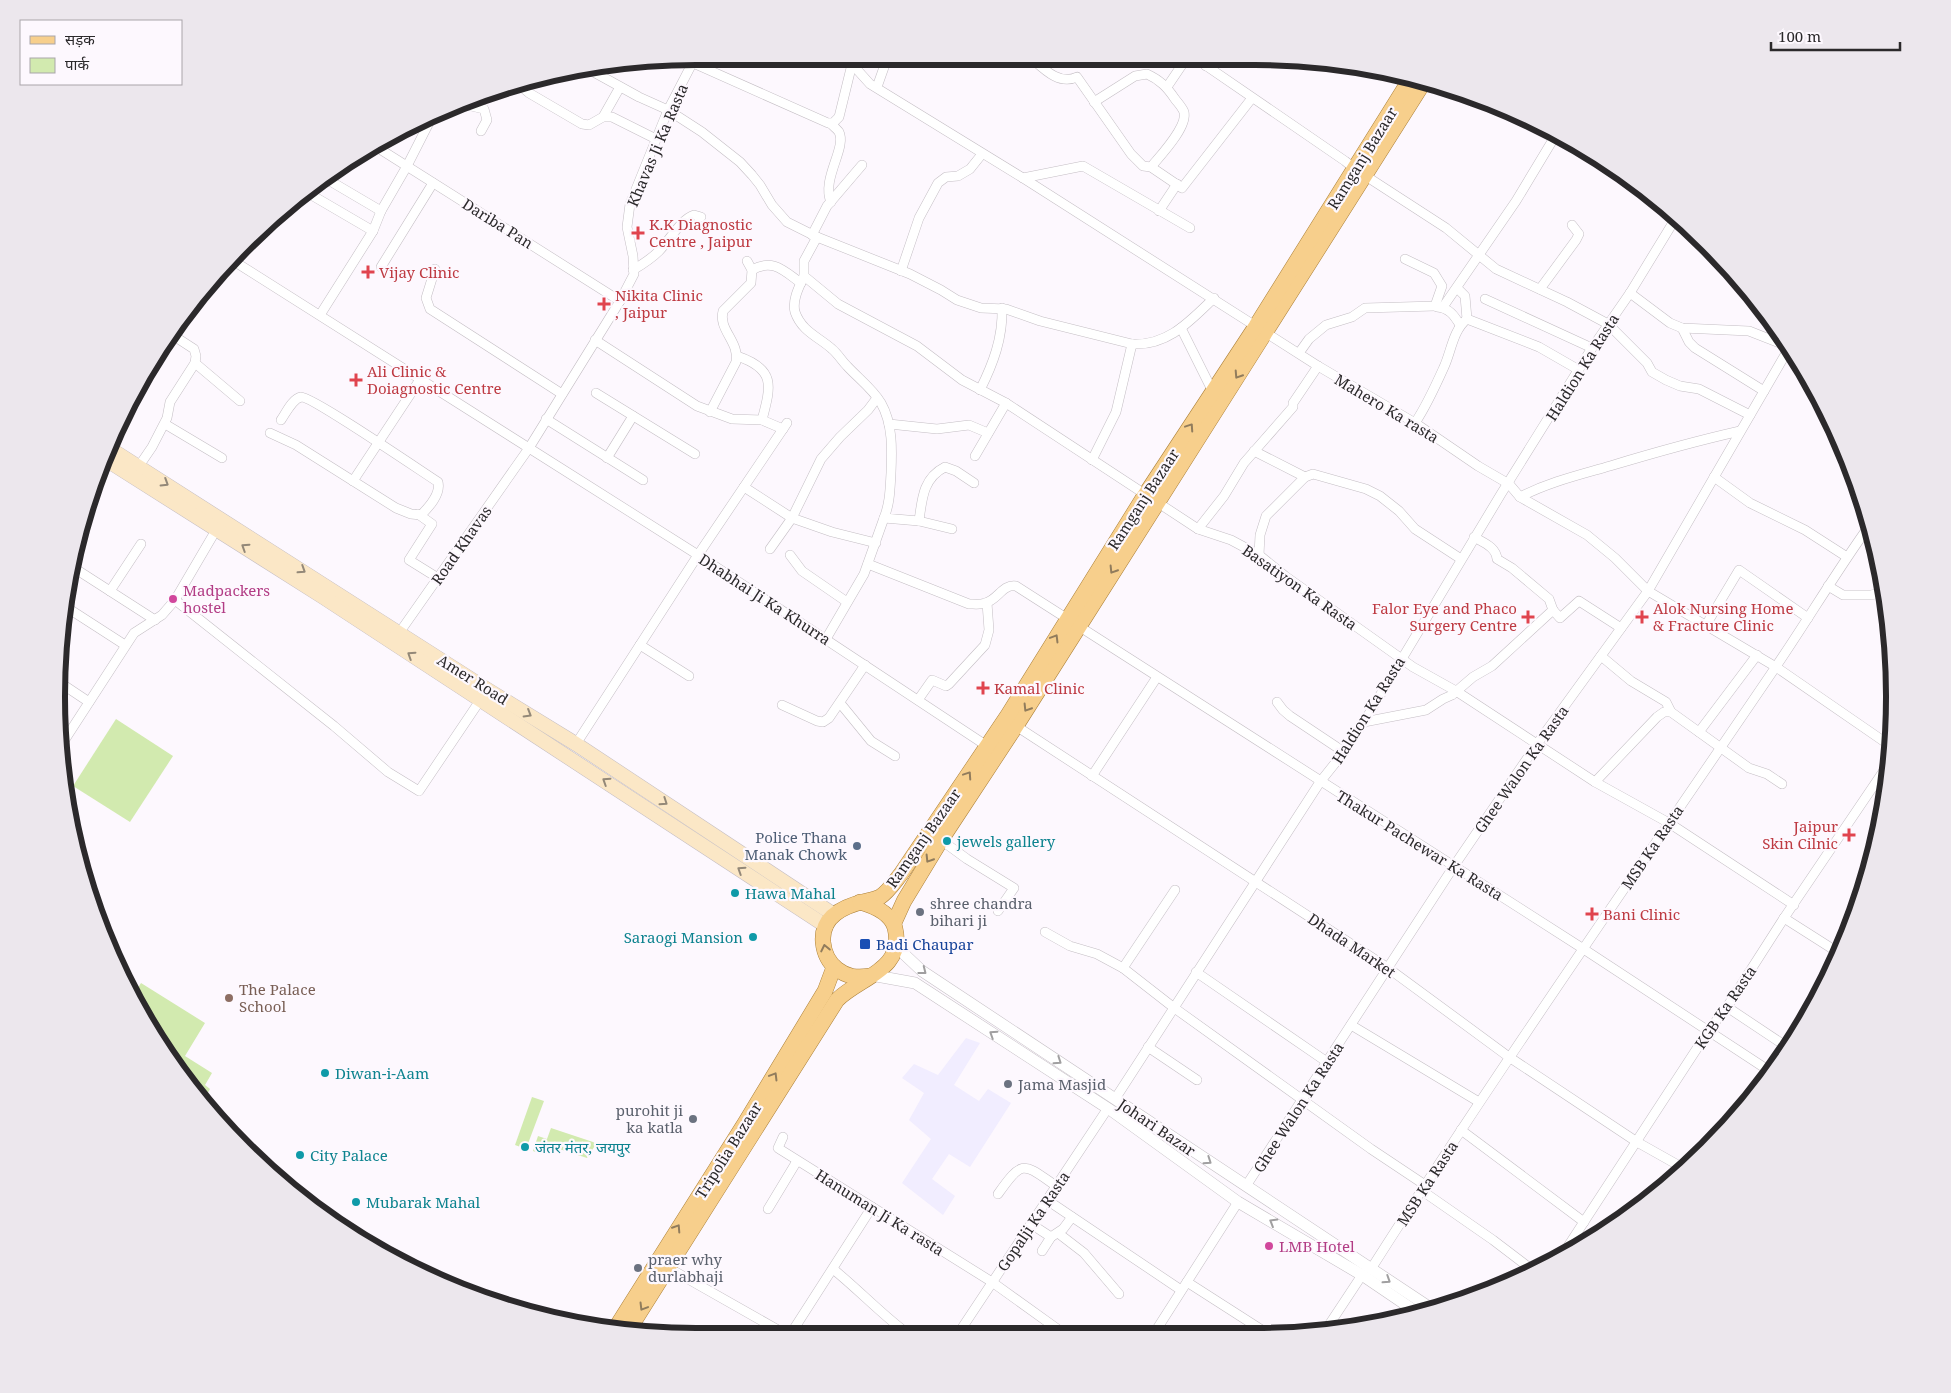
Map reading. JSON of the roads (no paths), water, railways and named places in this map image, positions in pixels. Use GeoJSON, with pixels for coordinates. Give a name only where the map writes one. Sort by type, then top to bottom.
{"type":"FeatureCollection","features":[{"type":"Feature","properties":{"kind":"main road","name":"Ramganj Bazaar"},"geometry":{"type":"LineString","coordinates":[[895,927],[904,901],[993,750],[1008,715],[1073,622],[1261,329],[1359,172],[1407,84]]}},
{"type":"Feature","properties":{"kind":"main road","name":"Ramganj Bazaar"},"geometry":{"type":"LineString","coordinates":[[1359,172],[1420,88]]}},
{"type":"Feature","properties":{"kind":"main road","name":"Ramganj Bazaar"},"geometry":{"type":"LineString","coordinates":[[1151,499],[1213,392],[1261,329]]}},
{"type":"Feature","properties":{"kind":"main road","name":"Amer Road"},"geometry":{"type":"LineString","coordinates":[[115,451],[139,466],[219,524]]}},
{"type":"Feature","properties":{"kind":"main road","name":"Amer Road"},"geometry":{"type":"LineString","coordinates":[[110,462],[219,524],[830,920]]}},
{"type":"Feature","properties":{"kind":"main road","name":"Ramganj Bazaar"},"geometry":{"type":"LineString","coordinates":[[860,902],[880,897],[891,886],[993,750],[1016,726],[1073,622]]}},
{"type":"Feature","properties":{"kind":"main road","name":"Amer Road"},"geometry":{"type":"LineString","coordinates":[[484,695],[576,744],[830,920]]}},
{"type":"Feature","properties":{"kind":"main road"},"geometry":{"type":"LineString","coordinates":[[860,902],[879,909],[895,927],[894,953],[889,963],[880,971],[870,976],[851,976],[834,967],[827,958],[823,938],[830,920],[841,908],[860,902]]}},
{"type":"Feature","properties":{"kind":"main road","name":"Tripolia Bazaar"},"geometry":{"type":"LineString","coordinates":[[631,1325],[662,1264],[826,991],[834,967]]}},
{"type":"Feature","properties":{"kind":"main road","name":"Tripolia Bazaar"},"geometry":{"type":"LineString","coordinates":[[619,1323],[662,1264],[837,1000],[846,991],[870,976]]}},
{"type":"Feature","properties":{"kind":"street","name":"Khavas Ji Ka Rasta"},"geometry":{"type":"LineString","coordinates":[[529,448],[620,301],[634,274],[633,256],[627,228],[630,204],[668,110],[691,65]]}},
{"type":"Feature","properties":{"kind":"street"},"geometry":{"type":"LineString","coordinates":[[707,65],[830,123],[839,131],[841,140],[829,181],[828,193],[832,202]]}},
{"type":"Feature","properties":{"kind":"street"},"geometry":{"type":"LineString","coordinates":[[830,123],[836,121],[838,117],[852,65]]}},
{"type":"Feature","properties":{"kind":"street","name":"Mahero Ka rasta"},"geometry":{"type":"LineString","coordinates":[[853,65],[870,84],[1214,298],[1318,366],[1415,423],[1478,466],[1509,484],[1520,497]]}},
{"type":"Feature","properties":{"kind":"street"},"geometry":{"type":"LineString","coordinates":[[876,87],[885,65]]}},
{"type":"Feature","properties":{"kind":"street"},"geometry":{"type":"LineString","coordinates":[[1039,65],[1052,76],[1066,80],[1076,77],[1132,154],[1143,166],[1151,167],[1182,188],[1252,98]]}},
{"type":"Feature","properties":{"kind":"street"},"geometry":{"type":"LineString","coordinates":[[1167,87],[1182,65]]}},
{"type":"Feature","properties":{"kind":"street"},"geometry":{"type":"LineString","coordinates":[[1206,66],[1345,160],[1359,172],[1446,228],[1496,269],[1567,302],[1608,324],[1647,363],[1652,372],[1680,386],[1699,389],[1750,415]]}},
{"type":"Feature","properties":{"kind":"street"},"geometry":{"type":"LineString","coordinates":[[596,73],[668,110],[702,132],[740,162],[760,185],[772,205],[786,222],[815,236],[901,271],[941,290],[957,300],[982,308],[996,310],[1002,308],[1040,321],[1132,344],[1146,345],[1157,342],[1189,322],[1214,298]]}},
{"type":"Feature","properties":{"kind":"street"},"geometry":{"type":"LineString","coordinates":[[1094,102],[1128,80],[1147,74],[1167,87],[1183,109],[1184,118],[1171,143],[1151,167]]}},
{"type":"Feature","properties":{"kind":"street"},"geometry":{"type":"LineString","coordinates":[[603,117],[620,87]]}},
{"type":"Feature","properties":{"kind":"street"},"geometry":{"type":"LineString","coordinates":[[525,89],[582,124],[589,125],[603,117],[612,117],[656,139]]}},
{"type":"Feature","properties":{"kind":"street"},"geometry":{"type":"LineString","coordinates":[[473,106],[484,109],[487,120],[482,132]]}},
{"type":"Feature","properties":{"kind":"street"},"geometry":{"type":"LineString","coordinates":[[320,315],[373,231],[380,211],[408,166],[428,125]]}},
{"type":"Feature","properties":{"kind":"street"},"geometry":{"type":"LineString","coordinates":[[1439,307],[1456,288],[1480,254],[1516,201],[1553,140]]}},
{"type":"Feature","properties":{"kind":"street","name":"Dariba Pan"},"geometry":{"type":"LineString","coordinates":[[381,150],[620,301]]}},
{"type":"Feature","properties":{"kind":"street"},"geometry":{"type":"LineString","coordinates":[[901,271],[919,218],[938,183],[946,177],[958,176],[970,168],[982,154]]}},
{"type":"Feature","properties":{"kind":"street"},"geometry":{"type":"LineString","coordinates":[[826,639],[858,585],[868,564],[889,505],[892,446],[889,424],[881,402],[833,350],[808,332],[795,311],[796,294],[802,280],[804,261],[827,206],[862,165]]}},
{"type":"Feature","properties":{"kind":"street"},"geometry":{"type":"LineString","coordinates":[[1023,178],[1084,166],[1190,228]]}},
{"type":"Feature","properties":{"kind":"street"},"geometry":{"type":"LineString","coordinates":[[331,181],[380,211]]}},
{"type":"Feature","properties":{"kind":"street"},"geometry":{"type":"LineString","coordinates":[[381,266],[433,183]]}},
{"type":"Feature","properties":{"kind":"street"},"geometry":{"type":"LineString","coordinates":[[1159,211],[1177,184]]}},
{"type":"Feature","properties":{"kind":"street"},"geometry":{"type":"LineString","coordinates":[[312,195],[373,231]]}},
{"type":"Feature","properties":{"kind":"street"},"geometry":{"type":"LineString","coordinates":[[633,270],[650,260],[686,219],[694,215],[701,218]]}},
{"type":"Feature","properties":{"kind":"street","name":"Haldion Ka Rasta"},"geometry":{"type":"LineString","coordinates":[[1111,1103],[1320,782],[1344,752],[1364,722],[1474,537],[1509,484],[1592,348],[1630,294],[1673,224]]}},
{"type":"Feature","properties":{"kind":"street"},"geometry":{"type":"LineString","coordinates":[[1540,289],[1576,240],[1578,231],[1572,225]]}},
{"type":"Feature","properties":{"kind":"street"},"geometry":{"type":"LineString","coordinates":[[1404,259],[1434,273],[1442,286],[1439,307]]}},
{"type":"Feature","properties":{"kind":"street","name":"Dhabhai Ji Ka Khurra"},"geometry":{"type":"LineString","coordinates":[[237,263],[698,555],[993,750]]}},
{"type":"Feature","properties":{"kind":"street","name":"Basatiyon Ka Rasta"},"geometry":{"type":"LineString","coordinates":[[737,356],[734,344],[722,322],[723,311],[751,283],[749,266],[772,265],[802,280],[838,304],[917,346],[962,380],[1006,403],[1198,529],[1231,540],[1259,555],[1285,576],[1413,667],[1456,691],[1595,782],[1669,823],[1794,905]]}},
{"type":"Feature","properties":{"kind":"street"},"geometry":{"type":"LineString","coordinates":[[435,269],[426,298],[430,309],[562,394]]}},
{"type":"Feature","properties":{"kind":"street"},"geometry":{"type":"LineString","coordinates":[[1415,423],[1445,366],[1463,322],[1465,296],[1456,288]]}},
{"type":"Feature","properties":{"kind":"street"},"geometry":{"type":"LineString","coordinates":[[1630,294],[1670,323],[1682,328],[1749,330],[1777,342]]}},
{"type":"Feature","properties":{"kind":"street"},"geometry":{"type":"LineString","coordinates":[[1485,299],[1592,348]]}},
{"type":"Feature","properties":{"kind":"street"},"geometry":{"type":"LineString","coordinates":[[1298,353],[1309,339],[1326,325],[1352,317],[1366,308],[1439,307],[1452,313],[1463,322],[1539,346],[1579,370]]}},
{"type":"Feature","properties":{"kind":"street"},"geometry":{"type":"LineString","coordinates":[[980,390],[998,344],[1003,323],[1002,308]]}},
{"type":"Feature","properties":{"kind":"street"},"geometry":{"type":"LineString","coordinates":[[1180,328],[1213,392]]}},
{"type":"Feature","properties":{"kind":"street"},"geometry":{"type":"LineString","coordinates":[[1682,328],[1689,342],[1695,348],[1764,392]]}},
{"type":"Feature","properties":{"kind":"street"},"geometry":{"type":"LineString","coordinates":[[139,466],[168,418],[170,402],[195,364],[196,356],[194,350],[177,338]]}},
{"type":"Feature","properties":{"kind":"street"},"geometry":{"type":"LineString","coordinates":[[576,744],[698,555],[785,426],[762,420],[732,419],[710,412],[595,340]]}},
{"type":"Feature","properties":{"kind":"street"},"geometry":{"type":"LineString","coordinates":[[1092,460],[1116,412],[1132,344]]}},
{"type":"Feature","properties":{"kind":"street","name":"Ghee Walon Ka Rasta"},"geometry":{"type":"LineString","coordinates":[[1246,1186],[1454,866],[1537,744],[1648,591],[1785,354]]}},
{"type":"Feature","properties":{"kind":"street"},"geometry":{"type":"LineString","coordinates":[[710,412],[734,368],[737,356],[756,364],[768,378],[770,386],[762,420]]}},
{"type":"Feature","properties":{"kind":"street"},"geometry":{"type":"LineString","coordinates":[[195,364],[240,400]]}},
{"type":"Feature","properties":{"kind":"street"},"geometry":{"type":"LineString","coordinates":[[1198,529],[1224,496],[1254,451],[1293,407],[1292,403],[1318,366]]}},
{"type":"Feature","properties":{"kind":"street"},"geometry":{"type":"LineString","coordinates":[[353,481],[421,378]]}},
{"type":"Feature","properties":{"kind":"street"},"geometry":{"type":"LineString","coordinates":[[596,393],[695,454]]}},
{"type":"Feature","properties":{"kind":"street"},"geometry":{"type":"LineString","coordinates":[[270,433],[296,445],[396,508],[411,514],[421,515],[428,508],[438,491],[438,482],[305,398],[299,397],[295,400],[281,420]]}},
{"type":"Feature","properties":{"kind":"street"},"geometry":{"type":"LineString","coordinates":[[770,549],[792,518],[821,459],[877,398]]}},
{"type":"Feature","properties":{"kind":"street"},"geometry":{"type":"LineString","coordinates":[[975,456],[1006,403]]}},
{"type":"Feature","properties":{"kind":"street"},"geometry":{"type":"LineString","coordinates":[[607,458],[633,416]]}},
{"type":"Feature","properties":{"kind":"street"},"geometry":{"type":"LineString","coordinates":[[546,419],[643,480]]}},
{"type":"Feature","properties":{"kind":"street"},"geometry":{"type":"LineString","coordinates":[[165,424],[222,458]]}},
{"type":"Feature","properties":{"kind":"street"},"geometry":{"type":"LineString","coordinates":[[889,424],[937,429],[969,425],[988,434]]}},
{"type":"Feature","properties":{"kind":"street"},"geometry":{"type":"LineString","coordinates":[[1520,497],[1542,486],[1575,474],[1686,444],[1740,432]]}},
{"type":"Feature","properties":{"kind":"street","name":"Road Khavas"},"geometry":{"type":"LineString","coordinates":[[396,638],[529,448]]}},
{"type":"Feature","properties":{"kind":"street"},"geometry":{"type":"LineString","coordinates":[[1254,451],[1305,476]]}},
{"type":"Feature","properties":{"kind":"street"},"geometry":{"type":"LineString","coordinates":[[919,521],[922,500],[927,484],[938,470],[945,467],[951,468],[974,483]]}},
{"type":"Feature","properties":{"kind":"street"},"geometry":{"type":"LineString","coordinates":[[1259,555],[1260,535],[1266,516],[1305,476],[1313,474],[1380,496],[1399,511],[1415,529],[1461,559]]}},
{"type":"Feature","properties":{"kind":"street"},"geometry":{"type":"LineString","coordinates":[[1714,477],[1750,502],[1805,530],[1847,557]]}},
{"type":"Feature","properties":{"kind":"street"},"geometry":{"type":"LineString","coordinates":[[744,487],[792,518],[832,532],[876,543]]}},
{"type":"Feature","properties":{"kind":"street"},"geometry":{"type":"LineString","coordinates":[[1520,497],[1587,534],[1616,558],[1648,591],[1776,667],[1885,742]]}},
{"type":"Feature","properties":{"kind":"street"},"geometry":{"type":"LineString","coordinates":[[418,514],[432,524],[409,560],[438,578]]}},
{"type":"Feature","properties":{"kind":"street"},"geometry":{"type":"LineString","coordinates":[[884,518],[919,521],[952,529]]}},
{"type":"Feature","properties":{"kind":"street"},"geometry":{"type":"LineString","coordinates":[[66,729],[89,702],[134,633],[155,620],[175,600],[219,524]]}},
{"type":"Feature","properties":{"kind":"street","name":"MSB Ka Rasta"},"geometry":{"type":"LineString","coordinates":[[1330,1324],[1423,1188],[1582,948],[1776,667],[1864,533]]}},
{"type":"Feature","properties":{"kind":"street"},"geometry":{"type":"LineString","coordinates":[[1474,537],[1493,549],[1496,552],[1497,559],[1512,568],[1549,599],[1553,610],[1560,618],[1579,601],[1621,628]]}},
{"type":"Feature","properties":{"kind":"street"},"geometry":{"type":"LineString","coordinates":[[110,591],[141,544]]}},
{"type":"Feature","properties":{"kind":"street"},"geometry":{"type":"LineString","coordinates":[[790,555],[807,575],[847,602]]}},
{"type":"Feature","properties":{"kind":"street"},"geometry":{"type":"LineString","coordinates":[[868,564],[969,604],[986,603],[989,630],[985,645],[949,684],[946,686],[932,680],[918,700]]}},
{"type":"Feature","properties":{"kind":"street"},"geometry":{"type":"LineString","coordinates":[[78,570],[155,620]]}},
{"type":"Feature","properties":{"kind":"street"},"geometry":{"type":"LineString","coordinates":[[1706,625],[1739,570],[1808,618]]}},
{"type":"Feature","properties":{"kind":"street","name":"Thakur Pachewar Ka Rasta"},"geometry":{"type":"LineString","coordinates":[[986,603],[1010,585],[1016,586],[1582,948],[1765,1068]]}},
{"type":"Feature","properties":{"kind":"street"},"geometry":{"type":"LineString","coordinates":[[1828,586],[1843,595],[1878,594]]}},
{"type":"Feature","properties":{"kind":"street"},"geometry":{"type":"LineString","coordinates":[[175,600],[334,726],[388,772],[419,792],[484,695]]}},
{"type":"Feature","properties":{"kind":"street"},"geometry":{"type":"LineString","coordinates":[[1364,722],[1426,710],[1452,695],[1492,666],[1553,610]]}},
{"type":"Feature","properties":{"kind":"street"},"geometry":{"type":"LineString","coordinates":[[71,611],[125,645]]}},
{"type":"Feature","properties":{"kind":"street"},"geometry":{"type":"LineString","coordinates":[[640,645],[689,676]]}},
{"type":"Feature","properties":{"kind":"street"},"geometry":{"type":"LineString","coordinates":[[1699,732],[1757,655]]}},
{"type":"Feature","properties":{"kind":"street"},"geometry":{"type":"LineString","coordinates":[[1601,656],[1631,680],[1666,702],[1672,712],[1749,768],[1767,774],[1782,784]]}},
{"type":"Feature","properties":{"kind":"street"},"geometry":{"type":"LineString","coordinates":[[782,705],[823,722],[829,718],[865,665]]}},
{"type":"Feature","properties":{"kind":"street"},"geometry":{"type":"LineString","coordinates":[[1092,776],[1157,677]]}},
{"type":"Feature","properties":{"kind":"street"},"geometry":{"type":"LineString","coordinates":[[65,686],[89,702]]}},
{"type":"Feature","properties":{"kind":"street"},"geometry":{"type":"LineString","coordinates":[[1277,702],[1290,716],[1344,752]]}},
{"type":"Feature","properties":{"kind":"street"},"geometry":{"type":"LineString","coordinates":[[840,703],[871,741],[895,756]]}},
{"type":"Feature","properties":{"kind":"street"},"geometry":{"type":"LineString","coordinates":[[1595,782],[1657,717],[1664,712],[1672,712]]}},
{"type":"Feature","properties":{"kind":"street","name":"Dhada Market"},"geometry":{"type":"LineString","coordinates":[[1016,726],[1388,968],[1509,1058],[1637,1142],[1677,1165]]}},
{"type":"Feature","properties":{"kind":"street","name":"KGB Ka Rasta"},"geometry":{"type":"LineString","coordinates":[[1570,1243],[1709,1030],[1727,1007],[1784,918],[1881,774]]}},
{"type":"Feature","properties":{"kind":"street"},"geometry":{"type":"LineString","coordinates":[[941,840],[967,859],[1014,888],[998,911]]}},
{"type":"Feature","properties":{"kind":"street"},"geometry":{"type":"LineString","coordinates":[[1123,968],[1175,890]]}},
{"type":"Feature","properties":{"kind":"street"},"geometry":{"type":"LineString","coordinates":[[1784,918],[1833,949]]}},
{"type":"Feature","properties":{"kind":"street","name":"Johari Bazar"},"geometry":{"type":"LineString","coordinates":[[895,927],[904,955],[922,971],[1111,1103],[1238,1202],[1424,1304]]}},
{"type":"Feature","properties":{"kind":"street"},"geometry":{"type":"LineString","coordinates":[[1045,932],[1070,946],[1097,954],[1123,968],[1173,1007],[1371,1148],[1527,1266]]}},
{"type":"Feature","properties":{"kind":"street"},"geometry":{"type":"LineString","coordinates":[[1196,972],[1327,1062]]}},
{"type":"Feature","properties":{"kind":"street","name":"Johari Bazar"},"geometry":{"type":"LineString","coordinates":[[870,976],[915,983],[1111,1103],[1246,1186],[1366,1272],[1411,1308]]}},
{"type":"Feature","properties":{"kind":"street"},"geometry":{"type":"LineString","coordinates":[[1727,1007],[1782,1044]]}},
{"type":"Feature","properties":{"kind":"street"},"geometry":{"type":"LineString","coordinates":[[1351,1025],[1479,1102]]}},
{"type":"Feature","properties":{"kind":"street"},"geometry":{"type":"LineString","coordinates":[[1148,1047],[1197,1080]]}},
{"type":"Feature","properties":{"kind":"street","name":"Gopalji Ka Rasta"},"geometry":{"type":"LineString","coordinates":[[962,1328],[1111,1103]]}},
{"type":"Feature","properties":{"kind":"street"},"geometry":{"type":"LineString","coordinates":[[1461,1130],[1584,1222]]}},
{"type":"Feature","properties":{"kind":"street","name":"Hanuman Ji Ka rasta"},"geometry":{"type":"LineString","coordinates":[[783,1137],[778,1148],[992,1282],[1057,1328]]}},
{"type":"Feature","properties":{"kind":"street"},"geometry":{"type":"LineString","coordinates":[[768,1208],[797,1161]]}},
{"type":"Feature","properties":{"kind":"street"},"geometry":{"type":"LineString","coordinates":[[998,1194],[1013,1172],[1020,1168],[1032,1169],[1056,1186]]}},
{"type":"Feature","properties":{"kind":"street"},"geometry":{"type":"LineString","coordinates":[[1047,1200],[1181,1290]]}},
{"type":"Feature","properties":{"kind":"street"},"geometry":{"type":"LineString","coordinates":[[1157,1328],[1238,1202]]}},
{"type":"Feature","properties":{"kind":"street"},"geometry":{"type":"LineString","coordinates":[[793,1328],[872,1207]]}},
{"type":"Feature","properties":{"kind":"street"},"geometry":{"type":"LineString","coordinates":[[1042,1251],[1054,1235],[1072,1217]]}},
{"type":"Feature","properties":{"kind":"street"},"geometry":{"type":"LineString","coordinates":[[1031,1224],[1084,1253],[1119,1294]]}},
{"type":"Feature","properties":{"kind":"street"},"geometry":{"type":"LineString","coordinates":[[662,1264],[776,1328]]}},
{"type":"Feature","properties":{"kind":"street"},"geometry":{"type":"LineString","coordinates":[[832,1269],[862,1293],[888,1319],[900,1328]]}},
{"type":"Feature","properties":{"kind":"street"},"geometry":{"type":"LineString","coordinates":[[1187,1282],[1259,1328]]}},
{"type":"Feature","properties":{"kind":"place","name":"K.K Diagnostic Centre , Jaipur"},"geometry":{"type":"Point","coordinates":[638,233]}},
{"type":"Feature","properties":{"kind":"place","name":"Vijay Clinic"},"geometry":{"type":"Point","coordinates":[368,272]}},
{"type":"Feature","properties":{"kind":"place","name":"Nikita Clinic , Jaipur"},"geometry":{"type":"Point","coordinates":[604,304]}},
{"type":"Feature","properties":{"kind":"place","name":"Ali Clinic & Doiagnostic Centre"},"geometry":{"type":"Point","coordinates":[356,380]}},
{"type":"Feature","properties":{"kind":"place","name":"Madpackers hostel"},"geometry":{"type":"Point","coordinates":[173,599]}},
{"type":"Feature","properties":{"kind":"place","name":"Falor Eye and Phaco Surgery Centre"},"geometry":{"type":"Point","coordinates":[1528,617]}},
{"type":"Feature","properties":{"kind":"place","name":"Alok Nursing Home & Fracture Clinic"},"geometry":{"type":"Point","coordinates":[1642,617]}},
{"type":"Feature","properties":{"kind":"place","name":"Kamal Clinic"},"geometry":{"type":"Point","coordinates":[983,688]}},
{"type":"Feature","properties":{"kind":"place","name":"Jaipur Skin Cilnic"},"geometry":{"type":"Point","coordinates":[1849,835]}},
{"type":"Feature","properties":{"kind":"place","name":"jewels gallery"},"geometry":{"type":"Point","coordinates":[947,841]}},
{"type":"Feature","properties":{"kind":"place","name":"Police Thana Manak Chowk"},"geometry":{"type":"Point","coordinates":[857,846]}},
{"type":"Feature","properties":{"kind":"place","name":"Hawa Mahal"},"geometry":{"type":"Point","coordinates":[735,893]}},
{"type":"Feature","properties":{"kind":"place","name":"shree chandra bihari ji"},"geometry":{"type":"Point","coordinates":[920,912]}},
{"type":"Feature","properties":{"kind":"place","name":"Bani Clinic"},"geometry":{"type":"Point","coordinates":[1592,914]}},
{"type":"Feature","properties":{"kind":"place","name":"Saraogi Mansion"},"geometry":{"type":"Point","coordinates":[753,937]}},
{"type":"Feature","properties":{"kind":"place","name":"Badi Chaupar"},"geometry":{"type":"Point","coordinates":[865,944]}},
{"type":"Feature","properties":{"kind":"place","name":"The Palace School"},"geometry":{"type":"Point","coordinates":[229,998]}},
{"type":"Feature","properties":{"kind":"place","name":"Diwan-i-Aam"},"geometry":{"type":"Point","coordinates":[325,1073]}},
{"type":"Feature","properties":{"kind":"place","name":"Jama Masjid"},"geometry":{"type":"Point","coordinates":[1008,1084]}},
{"type":"Feature","properties":{"kind":"place","name":"purohit ji ka katla"},"geometry":{"type":"Point","coordinates":[693,1119]}},
{"type":"Feature","properties":{"kind":"place","name":"जंतर मंतर, जयपुर"},"geometry":{"type":"Point","coordinates":[525,1147]}},
{"type":"Feature","properties":{"kind":"place","name":"City Palace"},"geometry":{"type":"Point","coordinates":[300,1155]}},
{"type":"Feature","properties":{"kind":"place","name":"Mubarak Mahal"},"geometry":{"type":"Point","coordinates":[356,1202]}},
{"type":"Feature","properties":{"kind":"place","name":"LMB Hotel"},"geometry":{"type":"Point","coordinates":[1269,1246]}},
{"type":"Feature","properties":{"kind":"place","name":"praer why durlabhaji"},"geometry":{"type":"Point","coordinates":[638,1268]}}]}
